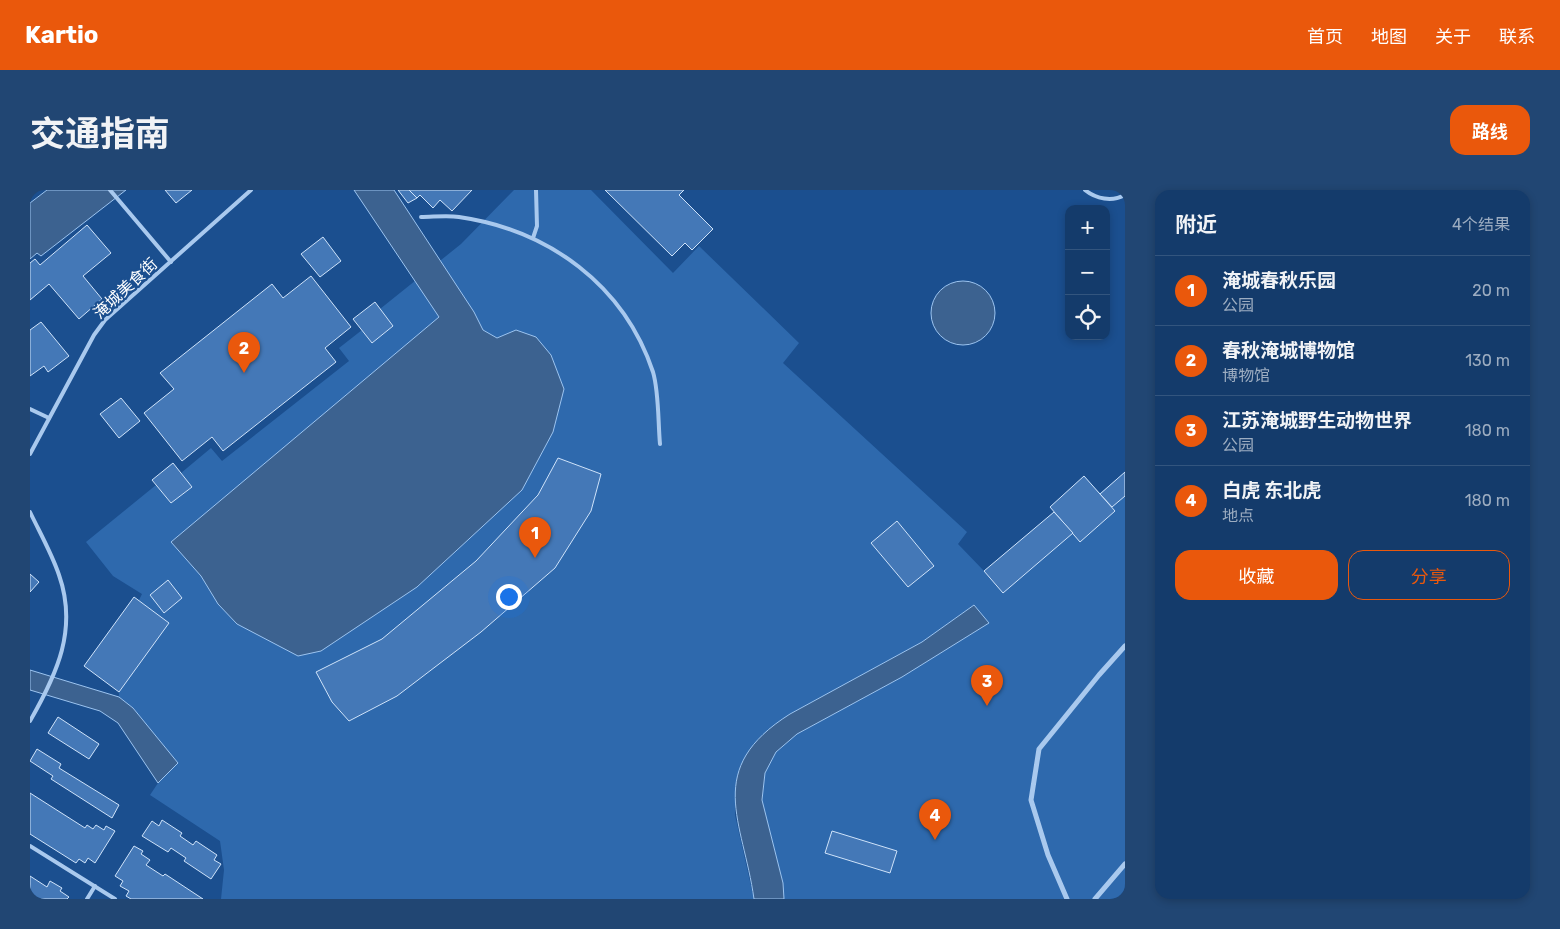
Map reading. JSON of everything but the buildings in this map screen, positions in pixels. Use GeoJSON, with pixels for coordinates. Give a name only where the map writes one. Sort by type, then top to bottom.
{"type":"FeatureCollection","features":[{"type":"Feature","properties":{"kind":"street"},"geometry":{"type":"LineString","coordinates":[[1067,899],[1048,855],[1031,800],[1039,749],[1098,675],[1125,646]]}},
{"type":"Feature","properties":{"kind":"street"},"geometry":{"type":"LineString","coordinates":[[1095,899],[1125,864]]}},
{"type":"Feature","properties":{"kind":"lane"},"geometry":{"type":"LineString","coordinates":[[110,190],[171,262]]}},
{"type":"Feature","properties":{"kind":"lane","name":"淹城美食街"},"geometry":{"type":"LineString","coordinates":[[30,454],[94,335],[105,320],[251,190]]}},
{"type":"Feature","properties":{"kind":"lane"},"geometry":{"type":"LineString","coordinates":[[533,238],[537,226],[536,190]]}},
{"type":"Feature","properties":{"kind":"lane"},"geometry":{"type":"LineString","coordinates":[[1085,190],[1097,197],[1109,200],[1125,195]]}},
{"type":"Feature","properties":{"kind":"lane"},"geometry":{"type":"LineString","coordinates":[[421,218],[458,217],[533,238],[594,277],[628,318],[653,373],[660,444]]}},
{"type":"Feature","properties":{"kind":"lane"},"geometry":{"type":"LineString","coordinates":[[30,409],[49,418]]}},
{"type":"Feature","properties":{"kind":"lane"},"geometry":{"type":"LineString","coordinates":[[30,512],[59,576],[68,619],[61,660],[30,721]]}},
{"type":"Feature","properties":{"kind":"lane"},"geometry":{"type":"LineString","coordinates":[[30,846],[115,899]]}},
{"type":"Feature","properties":{"kind":"lane"},"geometry":{"type":"LineString","coordinates":[[87,899],[95,886]]}},
{"type":"Feature","properties":{"kind":"shaded area"},"geometry":{"type":"Polygon","coordinates":[[[47,190],[126,190],[41,256],[37,253],[30,259],[30,203],[47,190]]]}},
{"type":"Feature","properties":{"kind":"shaded area"},"geometry":{"type":"Polygon","coordinates":[[[354,190],[394,190],[474,312],[483,330],[497,338],[516,330],[536,337],[551,355],[564,389],[553,432],[522,490],[417,587],[321,651],[298,656],[237,624],[218,604],[201,576],[171,542],[439,317],[354,190]]]}},
{"type":"Feature","properties":{"kind":"shaded area"},"geometry":{"type":"Polygon","coordinates":[[[514,190],[591,190],[673,273],[699,246],[799,343],[783,363],[967,532],[958,544],[984,571],[1054,512],[1050,507],[1084,476],[1100,493],[1125,472],[1125,899],[784,899],[783,883],[762,801],[765,773],[776,752],[797,734],[902,677],[989,623],[974,605],[922,642],[790,714],[740,768],[735,792],[735,815],[754,899],[221,899],[224,870],[220,841],[150,795],[158,783],[177,763],[133,708],[119,697],[119,692],[84,666],[134,597],[139,600],[142,594],[113,576],[86,542],[156,485],[171,503],[192,487],[181,473],[211,448],[222,461],[349,361],[339,348],[362,330],[372,343],[393,326],[380,309],[461,244],[514,190]]]}},
{"type":"Feature","properties":{"kind":"shaded area"},"geometry":{"type":"Polygon","coordinates":[[[963,281],[981,287],[989,295],[995,313],[989,331],[981,339],[963,345],[945,339],[937,331],[931,313],[937,295],[945,287],[963,281]]]}},
{"type":"Feature","properties":{"kind":"shaded area"},"geometry":{"type":"Polygon","coordinates":[[[974,605],[989,623],[902,677],[797,734],[776,752],[765,773],[762,800],[783,883],[784,899],[754,899],[735,797],[737,776],[746,755],[763,734],[790,714],[922,642],[974,605]]]}},
{"type":"Feature","properties":{"kind":"shaded area"},"geometry":{"type":"Polygon","coordinates":[[[30,670],[119,697],[133,708],[178,763],[158,783],[118,723],[100,711],[30,690],[30,670]]]}},
{"type":"Feature","properties":{"kind":"place","name":"春秋淹城博物馆"},"geometry":{"type":"Point","coordinates":[244,373]}},
{"type":"Feature","properties":{"kind":"place","name":"淹城春秋乐园"},"geometry":{"type":"Point","coordinates":[535,558]}},
{"type":"Feature","properties":{"kind":"place","name":"江苏淹城野生动物世界"},"geometry":{"type":"Point","coordinates":[987,706]}},
{"type":"Feature","properties":{"kind":"place","name":"白虎 东北虎"},"geometry":{"type":"Point","coordinates":[935,840]}}]}
